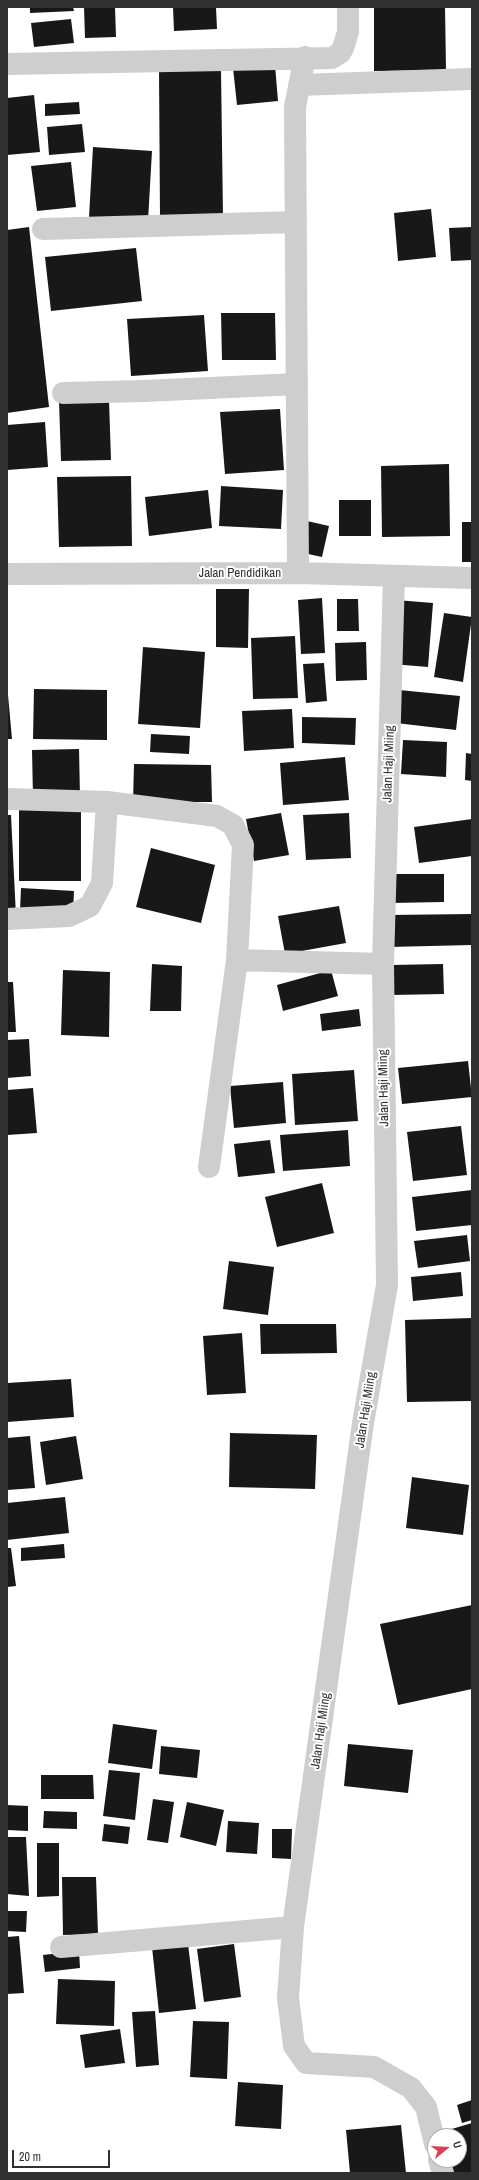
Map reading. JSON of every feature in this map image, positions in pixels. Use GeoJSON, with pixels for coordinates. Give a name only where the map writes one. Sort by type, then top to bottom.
{"type":"FeatureCollection","features":[{"type":"Feature","properties":{"kind":"street"},"geometry":{"type":"LineString","coordinates":[[7,64],[305,57],[332,58],[340,53],[348,32],[348,7]]}},
{"type":"Feature","properties":{"kind":"street"},"geometry":{"type":"LineString","coordinates":[[298,574],[295,107],[305,57]]}},
{"type":"Feature","properties":{"kind":"street"},"geometry":{"type":"LineString","coordinates":[[299,85],[472,79]]}},
{"type":"Feature","properties":{"kind":"street"},"geometry":{"type":"LineString","coordinates":[[43,228],[296,222]]}},
{"type":"Feature","properties":{"kind":"street"},"geometry":{"type":"LineString","coordinates":[[63,393],[296,384]]}},
{"type":"Feature","properties":{"kind":"street","name":"Jalan Pendidikan"},"geometry":{"type":"LineString","coordinates":[[7,574],[298,574],[472,578]]}},
{"type":"Feature","properties":{"kind":"street","name":"Jalan Haji Miing"},"geometry":{"type":"LineString","coordinates":[[394,576],[383,964],[387,1285],[363,1423],[293,1926],[288,1998],[294,2046],[306,2063],[374,2067],[411,2088],[426,2107],[431,2128]]}},
{"type":"Feature","properties":{"kind":"street"},"geometry":{"type":"LineString","coordinates":[[7,799],[107,802],[217,816],[233,825],[243,845],[237,960],[210,1167]]}},
{"type":"Feature","properties":{"kind":"street"},"geometry":{"type":"LineString","coordinates":[[7,919],[69,916],[90,906],[102,882],[107,802]]}},
{"type":"Feature","properties":{"kind":"street"},"geometry":{"type":"LineString","coordinates":[[237,960],[383,964]]}},
{"type":"Feature","properties":{"kind":"street"},"geometry":{"type":"LineString","coordinates":[[61,1947],[293,1926]]}},
{"type":"Feature","properties":{"kind":"building"},"geometry":{"type":"Polygon","coordinates":[[[30,7],[73,7],[74,11],[30,13],[30,7]]]}},
{"type":"Feature","properties":{"kind":"building"},"geometry":{"type":"Polygon","coordinates":[[[84,7],[115,7],[116,37],[85,38],[84,7]]]}},
{"type":"Feature","properties":{"kind":"building"},"geometry":{"type":"Polygon","coordinates":[[[173,7],[216,7],[217,29],[174,31],[173,7]]]}},
{"type":"Feature","properties":{"kind":"building"},"geometry":{"type":"Polygon","coordinates":[[[445,7],[446,70],[374,71],[374,8],[445,7]]]}},
{"type":"Feature","properties":{"kind":"building"},"geometry":{"type":"Polygon","coordinates":[[[71,19],[74,43],[34,47],[31,23],[71,19]]]}},
{"type":"Feature","properties":{"kind":"building"},"geometry":{"type":"Polygon","coordinates":[[[275,65],[278,101],[237,105],[233,68],[275,65]]]}},
{"type":"Feature","properties":{"kind":"building"},"geometry":{"type":"Polygon","coordinates":[[[159,70],[221,70],[223,217],[160,218],[159,70]]]}},
{"type":"Feature","properties":{"kind":"building"},"geometry":{"type":"Polygon","coordinates":[[[34,95],[40,152],[7,155],[7,98],[34,95]]]}},
{"type":"Feature","properties":{"kind":"building"},"geometry":{"type":"Polygon","coordinates":[[[79,102],[80,114],[45,116],[45,104],[79,102]]]}},
{"type":"Feature","properties":{"kind":"building"},"geometry":{"type":"Polygon","coordinates":[[[82,124],[85,152],[49,155],[47,127],[82,124]]]}},
{"type":"Feature","properties":{"kind":"building"},"geometry":{"type":"Polygon","coordinates":[[[93,147],[152,151],[148,221],[89,217],[93,147]]]}},
{"type":"Feature","properties":{"kind":"building"},"geometry":{"type":"Polygon","coordinates":[[[71,162],[76,207],[37,211],[31,166],[71,162]]]}},
{"type":"Feature","properties":{"kind":"building"},"geometry":{"type":"Polygon","coordinates":[[[431,209],[436,257],[398,261],[394,213],[431,209]]]}},
{"type":"Feature","properties":{"kind":"building"},"geometry":{"type":"Polygon","coordinates":[[[29,227],[49,407],[7,413],[7,230],[29,227]]]}},
{"type":"Feature","properties":{"kind":"building"},"geometry":{"type":"Polygon","coordinates":[[[472,227],[472,260],[451,261],[449,228],[472,227]]]}},
{"type":"Feature","properties":{"kind":"building"},"geometry":{"type":"Polygon","coordinates":[[[136,248],[142,301],[51,311],[45,257],[136,248]]]}},
{"type":"Feature","properties":{"kind":"building"},"geometry":{"type":"Polygon","coordinates":[[[221,313],[275,313],[276,360],[222,360],[221,313]]]}},
{"type":"Feature","properties":{"kind":"building"},"geometry":{"type":"Polygon","coordinates":[[[204,315],[208,371],[131,376],[127,319],[204,315]]]}},
{"type":"Feature","properties":{"kind":"building"},"geometry":{"type":"Polygon","coordinates":[[[109,400],[111,460],[61,461],[59,401],[109,400]]]}},
{"type":"Feature","properties":{"kind":"building"},"geometry":{"type":"Polygon","coordinates":[[[280,409],[284,470],[225,474],[220,412],[280,409]]]}},
{"type":"Feature","properties":{"kind":"building"},"geometry":{"type":"Polygon","coordinates":[[[45,422],[48,467],[7,470],[7,425],[45,422]]]}},
{"type":"Feature","properties":{"kind":"building"},"geometry":{"type":"Polygon","coordinates":[[[449,464],[450,536],[382,537],[381,466],[449,464]]]}},
{"type":"Feature","properties":{"kind":"building"},"geometry":{"type":"Polygon","coordinates":[[[131,476],[132,546],[59,547],[57,477],[131,476]]]}},
{"type":"Feature","properties":{"kind":"building"},"geometry":{"type":"Polygon","coordinates":[[[221,486],[283,490],[281,529],[219,526],[221,486]]]}},
{"type":"Feature","properties":{"kind":"building"},"geometry":{"type":"Polygon","coordinates":[[[208,490],[212,528],[149,536],[145,497],[208,490]]]}},
{"type":"Feature","properties":{"kind":"building"},"geometry":{"type":"Polygon","coordinates":[[[339,500],[371,500],[371,536],[339,536],[339,500]]]}},
{"type":"Feature","properties":{"kind":"building"},"geometry":{"type":"Polygon","coordinates":[[[307,521],[329,526],[322,557],[299,552],[307,521]]]}},
{"type":"Feature","properties":{"kind":"building"},"geometry":{"type":"Polygon","coordinates":[[[462,522],[472,522],[472,562],[462,562],[462,522]]]}},
{"type":"Feature","properties":{"kind":"building"},"geometry":{"type":"Polygon","coordinates":[[[216,589],[249,589],[248,648],[216,647],[216,589]]]}},
{"type":"Feature","properties":{"kind":"building"},"geometry":{"type":"Polygon","coordinates":[[[322,598],[325,653],[301,654],[298,600],[322,598]]]}},
{"type":"Feature","properties":{"kind":"building"},"geometry":{"type":"Polygon","coordinates":[[[337,599],[358,599],[359,631],[337,631],[337,599]]]}},
{"type":"Feature","properties":{"kind":"building"},"geometry":{"type":"Polygon","coordinates":[[[396,600],[433,603],[428,667],[392,664],[396,600]]]}},
{"type":"Feature","properties":{"kind":"building"},"geometry":{"type":"Polygon","coordinates":[[[444,613],[472,617],[463,682],[434,677],[444,613]]]}},
{"type":"Feature","properties":{"kind":"building"},"geometry":{"type":"Polygon","coordinates":[[[295,636],[298,698],[253,699],[251,638],[295,636]]]}},
{"type":"Feature","properties":{"kind":"building"},"geometry":{"type":"Polygon","coordinates":[[[366,642],[367,680],[336,681],[335,643],[366,642]]]}},
{"type":"Feature","properties":{"kind":"building"},"geometry":{"type":"Polygon","coordinates":[[[143,647],[205,652],[200,728],[138,724],[143,647]]]}},
{"type":"Feature","properties":{"kind":"building"},"geometry":{"type":"Polygon","coordinates":[[[324,663],[327,701],[306,703],[303,664],[324,663]]]}},
{"type":"Feature","properties":{"kind":"building"},"geometry":{"type":"Polygon","coordinates":[[[7,684],[12,739],[7,739],[7,684]]]}},
{"type":"Feature","properties":{"kind":"building"},"geometry":{"type":"Polygon","coordinates":[[[34,689],[107,690],[107,740],[33,739],[34,689]]]}},
{"type":"Feature","properties":{"kind":"building"},"geometry":{"type":"Polygon","coordinates":[[[399,690],[460,696],[456,730],[396,723],[399,690]]]}},
{"type":"Feature","properties":{"kind":"building"},"geometry":{"type":"Polygon","coordinates":[[[292,709],[294,748],[244,751],[242,711],[292,709]]]}},
{"type":"Feature","properties":{"kind":"building"},"geometry":{"type":"Polygon","coordinates":[[[302,717],[356,718],[355,745],[302,743],[302,717]]]}},
{"type":"Feature","properties":{"kind":"building"},"geometry":{"type":"Polygon","coordinates":[[[151,734],[190,736],[189,754],[150,752],[151,734]]]}},
{"type":"Feature","properties":{"kind":"building"},"geometry":{"type":"Polygon","coordinates":[[[403,740],[447,742],[446,777],[401,774],[403,740]]]}},
{"type":"Feature","properties":{"kind":"building"},"geometry":{"type":"Polygon","coordinates":[[[79,749],[80,796],[33,797],[32,750],[79,749]]]}},
{"type":"Feature","properties":{"kind":"building"},"geometry":{"type":"Polygon","coordinates":[[[466,753],[472,754],[472,781],[465,780],[466,753]]]}},
{"type":"Feature","properties":{"kind":"building"},"geometry":{"type":"Polygon","coordinates":[[[345,757],[349,800],[283,805],[280,763],[345,757]]]}},
{"type":"Feature","properties":{"kind":"building"},"geometry":{"type":"Polygon","coordinates":[[[134,764],[211,765],[212,802],[133,802],[134,764]]]}},
{"type":"Feature","properties":{"kind":"building"},"geometry":{"type":"Polygon","coordinates":[[[19,809],[81,810],[81,881],[19,881],[19,809]]]}},
{"type":"Feature","properties":{"kind":"building"},"geometry":{"type":"Polygon","coordinates":[[[281,813],[289,855],[254,861],[246,819],[281,813]]]}},
{"type":"Feature","properties":{"kind":"building"},"geometry":{"type":"Polygon","coordinates":[[[349,813],[351,858],[306,860],[303,815],[349,813]]]}},
{"type":"Feature","properties":{"kind":"building"},"geometry":{"type":"Polygon","coordinates":[[[7,815],[11,815],[16,916],[7,917],[7,815]]]}},
{"type":"Feature","properties":{"kind":"building"},"geometry":{"type":"Polygon","coordinates":[[[472,819],[472,856],[419,863],[414,827],[472,819]]]}},
{"type":"Feature","properties":{"kind":"building"},"geometry":{"type":"Polygon","coordinates":[[[151,848],[215,865],[201,923],[136,907],[151,848]]]}},
{"type":"Feature","properties":{"kind":"building"},"geometry":{"type":"Polygon","coordinates":[[[389,874],[444,874],[444,902],[390,903],[389,874]]]}},
{"type":"Feature","properties":{"kind":"building"},"geometry":{"type":"Polygon","coordinates":[[[21,888],[74,891],[73,913],[20,911],[21,888]]]}},
{"type":"Feature","properties":{"kind":"building"},"geometry":{"type":"Polygon","coordinates":[[[339,906],[346,943],[285,954],[278,916],[339,906]]]}},
{"type":"Feature","properties":{"kind":"building"},"geometry":{"type":"Polygon","coordinates":[[[472,914],[472,945],[389,947],[388,915],[472,914]]]}},
{"type":"Feature","properties":{"kind":"building"},"geometry":{"type":"Polygon","coordinates":[[[152,964],[182,966],[181,1011],[150,1011],[152,964]]]}},
{"type":"Feature","properties":{"kind":"building"},"geometry":{"type":"Polygon","coordinates":[[[443,964],[444,994],[392,995],[391,965],[443,964]]]}},
{"type":"Feature","properties":{"kind":"building"},"geometry":{"type":"Polygon","coordinates":[[[63,970],[110,972],[109,1037],[61,1035],[63,970]]]}},
{"type":"Feature","properties":{"kind":"building"},"geometry":{"type":"Polygon","coordinates":[[[331,970],[338,996],[283,1011],[277,985],[331,970]]]}},
{"type":"Feature","properties":{"kind":"building"},"geometry":{"type":"Polygon","coordinates":[[[7,982],[13,982],[16,1032],[7,1032],[7,982]]]}},
{"type":"Feature","properties":{"kind":"building"},"geometry":{"type":"Polygon","coordinates":[[[359,1009],[361,1026],[322,1031],[320,1014],[359,1009]]]}},
{"type":"Feature","properties":{"kind":"building"},"geometry":{"type":"Polygon","coordinates":[[[29,1039],[31,1076],[7,1078],[7,1040],[29,1039]]]}},
{"type":"Feature","properties":{"kind":"building"},"geometry":{"type":"Polygon","coordinates":[[[468,1061],[472,1097],[402,1104],[398,1068],[468,1061]]]}},
{"type":"Feature","properties":{"kind":"building"},"geometry":{"type":"Polygon","coordinates":[[[354,1070],[358,1121],[295,1125],[292,1074],[354,1070]]]}},
{"type":"Feature","properties":{"kind":"building"},"geometry":{"type":"Polygon","coordinates":[[[283,1082],[286,1123],[234,1128],[230,1086],[283,1082]]]}},
{"type":"Feature","properties":{"kind":"building"},"geometry":{"type":"Polygon","coordinates":[[[33,1088],[37,1133],[7,1135],[7,1090],[33,1088]]]}},
{"type":"Feature","properties":{"kind":"building"},"geometry":{"type":"Polygon","coordinates":[[[461,1126],[467,1175],[413,1181],[407,1132],[461,1126]]]}},
{"type":"Feature","properties":{"kind":"building"},"geometry":{"type":"Polygon","coordinates":[[[348,1130],[350,1166],[283,1171],[280,1135],[348,1130]]]}},
{"type":"Feature","properties":{"kind":"building"},"geometry":{"type":"Polygon","coordinates":[[[270,1140],[275,1173],[238,1177],[234,1144],[270,1140]]]}},
{"type":"Feature","properties":{"kind":"building"},"geometry":{"type":"Polygon","coordinates":[[[322,1183],[334,1233],[277,1247],[265,1197],[322,1183]]]}},
{"type":"Feature","properties":{"kind":"building"},"geometry":{"type":"Polygon","coordinates":[[[472,1190],[472,1225],[416,1231],[412,1197],[472,1190]]]}},
{"type":"Feature","properties":{"kind":"building"},"geometry":{"type":"Polygon","coordinates":[[[467,1235],[470,1261],[418,1268],[414,1241],[467,1235]]]}},
{"type":"Feature","properties":{"kind":"building"},"geometry":{"type":"Polygon","coordinates":[[[229,1261],[274,1267],[268,1315],[223,1309],[229,1261]]]}},
{"type":"Feature","properties":{"kind":"building"},"geometry":{"type":"Polygon","coordinates":[[[461,1272],[463,1296],[413,1301],[411,1277],[461,1272]]]}},
{"type":"Feature","properties":{"kind":"building"},"geometry":{"type":"Polygon","coordinates":[[[472,1318],[472,1401],[407,1402],[405,1320],[472,1318]]]}},
{"type":"Feature","properties":{"kind":"building"},"geometry":{"type":"Polygon","coordinates":[[[260,1324],[336,1324],[337,1353],[261,1354],[260,1324]]]}},
{"type":"Feature","properties":{"kind":"building"},"geometry":{"type":"Polygon","coordinates":[[[242,1333],[246,1393],[207,1395],[203,1336],[242,1333]]]}},
{"type":"Feature","properties":{"kind":"building"},"geometry":{"type":"Polygon","coordinates":[[[71,1379],[74,1417],[7,1422],[7,1383],[71,1379]]]}},
{"type":"Feature","properties":{"kind":"building"},"geometry":{"type":"Polygon","coordinates":[[[230,1433],[317,1435],[315,1489],[229,1487],[230,1433]]]}},
{"type":"Feature","properties":{"kind":"building"},"geometry":{"type":"Polygon","coordinates":[[[30,1436],[35,1488],[7,1490],[7,1438],[30,1436]]]}},
{"type":"Feature","properties":{"kind":"building"},"geometry":{"type":"Polygon","coordinates":[[[76,1436],[83,1479],[46,1485],[40,1442],[76,1436]]]}},
{"type":"Feature","properties":{"kind":"building"},"geometry":{"type":"Polygon","coordinates":[[[412,1477],[469,1485],[463,1535],[406,1528],[412,1477]]]}},
{"type":"Feature","properties":{"kind":"building"},"geometry":{"type":"Polygon","coordinates":[[[65,1497],[69,1533],[7,1540],[7,1503],[65,1497]]]}},
{"type":"Feature","properties":{"kind":"building"},"geometry":{"type":"Polygon","coordinates":[[[64,1544],[65,1558],[21,1561],[21,1548],[64,1544]]]}},
{"type":"Feature","properties":{"kind":"building"},"geometry":{"type":"Polygon","coordinates":[[[7,1548],[11,1548],[16,1586],[7,1587],[7,1548]]]}},
{"type":"Feature","properties":{"kind":"building"},"geometry":{"type":"Polygon","coordinates":[[[472,1605],[472,1689],[398,1705],[380,1624],[472,1605]]]}},
{"type":"Feature","properties":{"kind":"building"},"geometry":{"type":"Polygon","coordinates":[[[113,1724],[157,1730],[152,1769],[108,1763],[113,1724]]]}},
{"type":"Feature","properties":{"kind":"building"},"geometry":{"type":"Polygon","coordinates":[[[348,1744],[413,1750],[408,1793],[344,1786],[348,1744]]]}},
{"type":"Feature","properties":{"kind":"building"},"geometry":{"type":"Polygon","coordinates":[[[161,1746],[200,1750],[197,1778],[159,1774],[161,1746]]]}},
{"type":"Feature","properties":{"kind":"building"},"geometry":{"type":"Polygon","coordinates":[[[109,1770],[140,1773],[135,1820],[103,1816],[109,1770]]]}},
{"type":"Feature","properties":{"kind":"building"},"geometry":{"type":"Polygon","coordinates":[[[41,1775],[93,1775],[94,1799],[41,1799],[41,1775]]]}},
{"type":"Feature","properties":{"kind":"building"},"geometry":{"type":"Polygon","coordinates":[[[153,1799],[174,1802],[168,1843],[147,1840],[153,1799]]]}},
{"type":"Feature","properties":{"kind":"building"},"geometry":{"type":"Polygon","coordinates":[[[187,1802],[224,1810],[216,1846],[180,1837],[187,1802]]]}},
{"type":"Feature","properties":{"kind":"building"},"geometry":{"type":"Polygon","coordinates":[[[7,1805],[28,1806],[28,1831],[7,1830],[7,1805]]]}},
{"type":"Feature","properties":{"kind":"building"},"geometry":{"type":"Polygon","coordinates":[[[44,1811],[77,1812],[77,1829],[43,1828],[44,1811]]]}},
{"type":"Feature","properties":{"kind":"building"},"geometry":{"type":"Polygon","coordinates":[[[228,1821],[259,1823],[257,1854],[226,1852],[228,1821]]]}},
{"type":"Feature","properties":{"kind":"building"},"geometry":{"type":"Polygon","coordinates":[[[104,1824],[130,1827],[128,1844],[102,1841],[104,1824]]]}},
{"type":"Feature","properties":{"kind":"building"},"geometry":{"type":"Polygon","coordinates":[[[272,1829],[292,1829],[291,1859],[272,1858],[272,1829]]]}},
{"type":"Feature","properties":{"kind":"building"},"geometry":{"type":"Polygon","coordinates":[[[7,1837],[26,1837],[29,1896],[7,1894],[7,1837]]]}},
{"type":"Feature","properties":{"kind":"building"},"geometry":{"type":"Polygon","coordinates":[[[37,1843],[59,1843],[59,1896],[37,1897],[37,1843]]]}},
{"type":"Feature","properties":{"kind":"building"},"geometry":{"type":"Polygon","coordinates":[[[62,1877],[96,1877],[98,1934],[63,1935],[62,1877]]]}},
{"type":"Feature","properties":{"kind":"building"},"geometry":{"type":"Polygon","coordinates":[[[7,1911],[27,1911],[26,1932],[7,1931],[7,1911]]]}},
{"type":"Feature","properties":{"kind":"building"},"geometry":{"type":"Polygon","coordinates":[[[19,1936],[24,1993],[7,1994],[7,1937],[19,1936]]]}},
{"type":"Feature","properties":{"kind":"building"},"geometry":{"type":"Polygon","coordinates":[[[188,1944],[196,2009],[159,2013],[152,1947],[188,1944]]]}},
{"type":"Feature","properties":{"kind":"building"},"geometry":{"type":"Polygon","coordinates":[[[234,1944],[241,1997],[204,2002],[197,1949],[234,1944]]]}},
{"type":"Feature","properties":{"kind":"building"},"geometry":{"type":"Polygon","coordinates":[[[79,1951],[80,1968],[45,1972],[43,1955],[79,1951]]]}},
{"type":"Feature","properties":{"kind":"building"},"geometry":{"type":"Polygon","coordinates":[[[58,1979],[115,1981],[114,2026],[56,2024],[58,1979]]]}},
{"type":"Feature","properties":{"kind":"building"},"geometry":{"type":"Polygon","coordinates":[[[155,2011],[159,2065],[136,2067],[132,2012],[155,2011]]]}},
{"type":"Feature","properties":{"kind":"building"},"geometry":{"type":"Polygon","coordinates":[[[193,2021],[229,2022],[227,2079],[190,2077],[193,2021]]]}},
{"type":"Feature","properties":{"kind":"building"},"geometry":{"type":"Polygon","coordinates":[[[120,2029],[125,2063],[85,2068],[80,2035],[120,2029]]]}},
{"type":"Feature","properties":{"kind":"building"},"geometry":{"type":"Polygon","coordinates":[[[238,2082],[283,2085],[281,2129],[235,2126],[238,2082]]]}},
{"type":"Feature","properties":{"kind":"building"},"geometry":{"type":"Polygon","coordinates":[[[472,2100],[472,2120],[462,2123],[457,2105],[472,2100]]]}},
{"type":"Feature","properties":{"kind":"building"},"geometry":{"type":"Polygon","coordinates":[[[472,2123],[472,2173],[449,2173],[447,2168],[467,2168],[467,2128],[455,2128],[472,2123]]]}},
{"type":"Feature","properties":{"kind":"building"},"geometry":{"type":"Polygon","coordinates":[[[401,2125],[406,2173],[350,2173],[346,2130],[401,2125]]]}}]}
